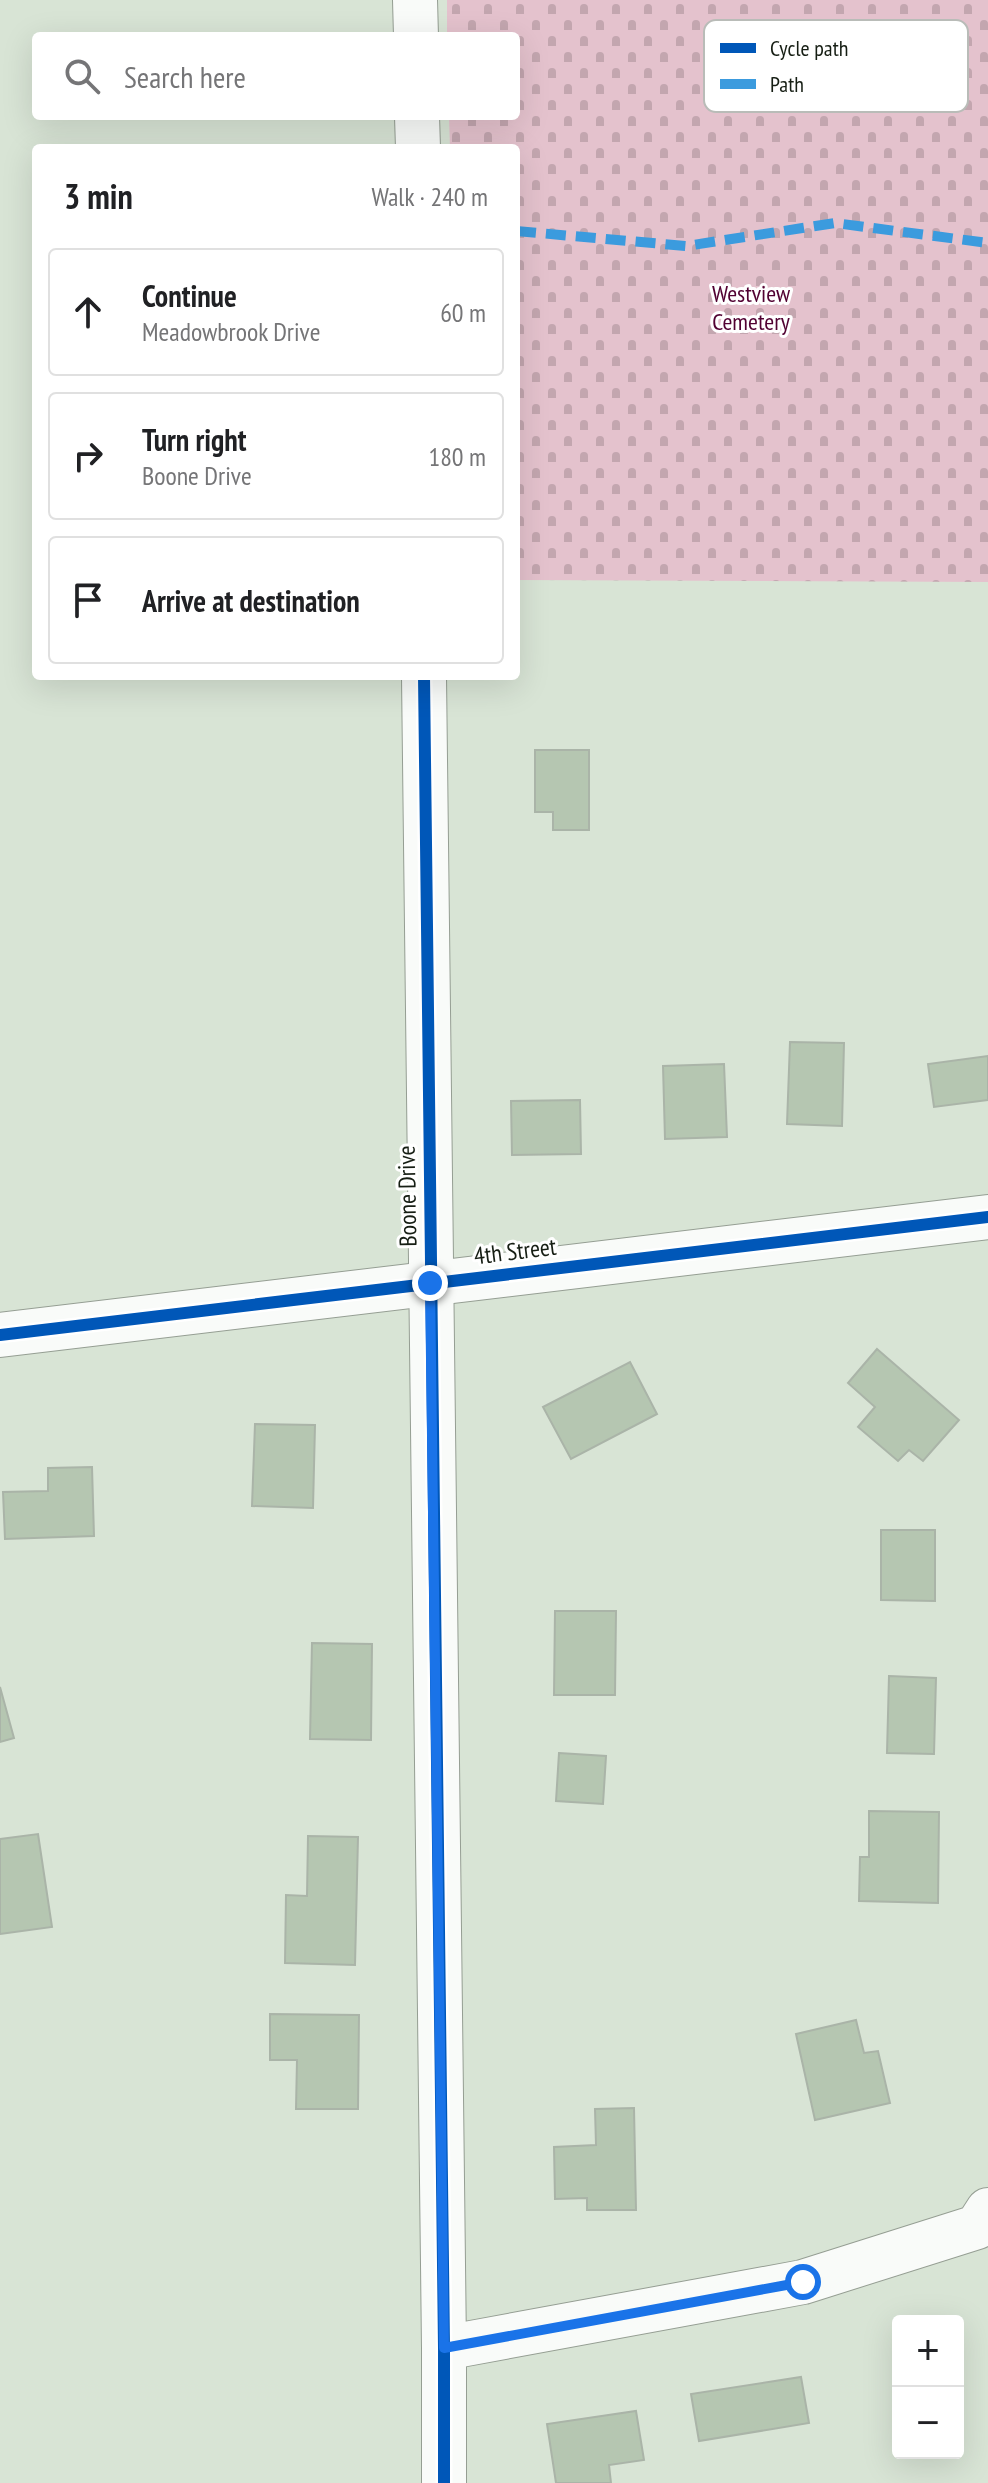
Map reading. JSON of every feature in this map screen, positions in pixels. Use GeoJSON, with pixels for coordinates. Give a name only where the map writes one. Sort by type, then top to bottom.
{"type":"FeatureCollection","features":[{"type":"Feature","properties":{"kind":"street"},"geometry":{"type":"LineString","coordinates":[[415,0],[416,32]]}},
{"type":"Feature","properties":{"kind":"street"},"geometry":{"type":"LineString","coordinates":[[417,120],[418,144]]}},
{"type":"Feature","properties":{"kind":"street","name":"Boone Drive"},"geometry":{"type":"LineString","coordinates":[[424,680],[444,2483]]}},
{"type":"Feature","properties":{"kind":"street","name":"4th Street"},"geometry":{"type":"LineString","coordinates":[[0,1335],[988,1217]]}},
{"type":"Feature","properties":{"kind":"street"},"geometry":{"type":"LineString","coordinates":[[444,2348],[803,2282],[977,2227],[988,2210]]}},
{"type":"Feature","properties":{"kind":"green space","name":"Westview Cemetery"},"geometry":{"type":"Polygon","coordinates":[[[447,0],[988,0],[988,582],[520,580],[520,144],[450,144],[449,120],[520,120],[520,32],[447,32],[447,0]]]}},
{"type":"Feature","properties":{"kind":"building"},"geometry":{"type":"Polygon","coordinates":[[[535,750],[589,750],[589,830],[553,830],[553,812],[535,812],[535,750]]]}},
{"type":"Feature","properties":{"kind":"building"},"geometry":{"type":"Polygon","coordinates":[[[790,1042],[844,1043],[842,1126],[787,1124],[790,1042]]]}},
{"type":"Feature","properties":{"kind":"building"},"geometry":{"type":"Polygon","coordinates":[[[988,1056],[988,1100],[934,1107],[928,1064],[988,1056]]]}},
{"type":"Feature","properties":{"kind":"building"},"geometry":{"type":"Polygon","coordinates":[[[724,1064],[727,1137],[665,1139],[663,1066],[724,1064]]]}},
{"type":"Feature","properties":{"kind":"building"},"geometry":{"type":"Polygon","coordinates":[[[580,1100],[581,1154],[512,1155],[511,1101],[580,1100]]]}},
{"type":"Feature","properties":{"kind":"building"},"geometry":{"type":"Polygon","coordinates":[[[877,1349],[959,1420],[923,1461],[909,1450],[898,1461],[858,1427],[875,1407],[848,1383],[877,1349]]]}},
{"type":"Feature","properties":{"kind":"building"},"geometry":{"type":"Polygon","coordinates":[[[630,1362],[657,1414],[571,1459],[543,1407],[630,1362]]]}},
{"type":"Feature","properties":{"kind":"building"},"geometry":{"type":"Polygon","coordinates":[[[255,1424],[315,1425],[313,1508],[252,1506],[255,1424]]]}},
{"type":"Feature","properties":{"kind":"building"},"geometry":{"type":"Polygon","coordinates":[[[92,1467],[94,1536],[5,1539],[3,1492],[48,1491],[48,1468],[92,1467]]]}},
{"type":"Feature","properties":{"kind":"building"},"geometry":{"type":"Polygon","coordinates":[[[881,1530],[935,1530],[935,1601],[881,1600],[881,1530]]]}},
{"type":"Feature","properties":{"kind":"building"},"geometry":{"type":"Polygon","coordinates":[[[555,1611],[616,1611],[615,1695],[554,1695],[555,1611]]]}},
{"type":"Feature","properties":{"kind":"building"},"geometry":{"type":"Polygon","coordinates":[[[312,1643],[372,1644],[371,1740],[310,1739],[312,1643]]]}},
{"type":"Feature","properties":{"kind":"building"},"geometry":{"type":"Polygon","coordinates":[[[889,1676],[936,1678],[934,1754],[887,1753],[889,1676]]]}},
{"type":"Feature","properties":{"kind":"building"},"geometry":{"type":"Polygon","coordinates":[[[0,1687],[14,1738],[0,1742],[0,1687]]]}},
{"type":"Feature","properties":{"kind":"building"},"geometry":{"type":"Polygon","coordinates":[[[559,1753],[606,1756],[603,1804],[556,1801],[559,1753]]]}},
{"type":"Feature","properties":{"kind":"building"},"geometry":{"type":"Polygon","coordinates":[[[869,1811],[939,1812],[938,1903],[859,1901],[860,1857],[869,1857],[869,1811]]]}},
{"type":"Feature","properties":{"kind":"building"},"geometry":{"type":"Polygon","coordinates":[[[38,1834],[52,1927],[0,1934],[0,1839],[38,1834]]]}},
{"type":"Feature","properties":{"kind":"building"},"geometry":{"type":"Polygon","coordinates":[[[308,1836],[358,1837],[355,1965],[285,1963],[286,1895],[307,1896],[308,1836]]]}},
{"type":"Feature","properties":{"kind":"building"},"geometry":{"type":"Polygon","coordinates":[[[270,2014],[359,2015],[358,2109],[296,2109],[297,2060],[270,2060],[270,2014]]]}},
{"type":"Feature","properties":{"kind":"building"},"geometry":{"type":"Polygon","coordinates":[[[856,2020],[864,2053],[878,2051],[890,2103],[815,2120],[796,2034],[856,2020]]]}},
{"type":"Feature","properties":{"kind":"building"},"geometry":{"type":"Polygon","coordinates":[[[634,2108],[636,2210],[587,2210],[587,2198],[555,2199],[554,2147],[596,2145],[595,2109],[634,2108]]]}},
{"type":"Feature","properties":{"kind":"building"},"geometry":{"type":"Polygon","coordinates":[[[801,2377],[809,2423],[699,2441],[691,2394],[801,2377]]]}},
{"type":"Feature","properties":{"kind":"building"},"geometry":{"type":"Polygon","coordinates":[[[636,2411],[644,2460],[609,2465],[611,2483],[556,2483],[547,2424],[636,2411]]]}},
{"type":"Feature","properties":{"kind":"marked path"},"geometry":{"type":"LineString","coordinates":[[520,231],[686,246],[835,223],[988,243]]}},
{"type":"Feature","properties":{"kind":"cycle path"},"geometry":{"type":"LineString","coordinates":[[424,680],[444,2483]]}},
{"type":"Feature","properties":{"kind":"cycle path"},"geometry":{"type":"LineString","coordinates":[[0,1335],[988,1217]]}},
{"type":"Feature","properties":{"kind":"route"},"geometry":{"type":"LineString","coordinates":[[430,1283],[444,2348],[803,2282]]}}]}
